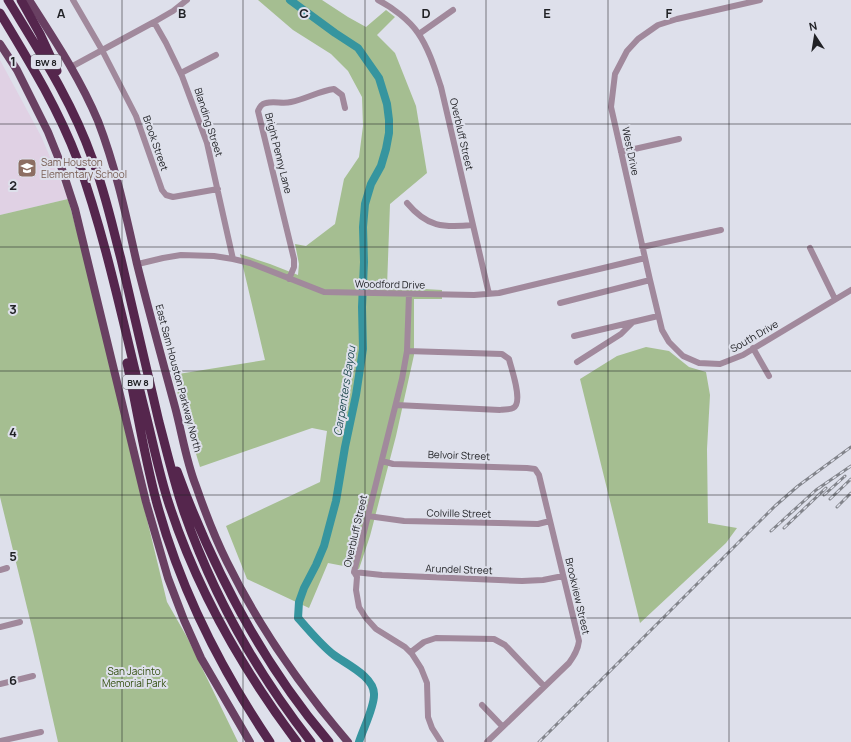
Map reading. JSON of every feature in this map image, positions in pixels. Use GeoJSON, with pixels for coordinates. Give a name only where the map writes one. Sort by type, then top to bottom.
{"type":"FeatureCollection","features":[{"type":"Feature","properties":{"kind":"highway","name":"BW 8"},"geometry":{"type":"LineString","coordinates":[[8,0],[54,74],[92,157],[107,202],[169,460],[184,512],[205,565],[243,642],[278,697],[312,742]]}},
{"type":"Feature","properties":{"kind":"highway"},"geometry":{"type":"LineString","coordinates":[[21,0],[52,58],[79,126]]}},
{"type":"Feature","properties":{"kind":"highway","name":"BW 8"},"geometry":{"type":"LineString","coordinates":[[0,13],[62,122],[77,160],[90,198],[111,273],[163,484],[192,564],[222,625],[246,667],[296,742]]}},
{"type":"Feature","properties":{"kind":"highway"},"geometry":{"type":"LineString","coordinates":[[0,17],[12,33]]}},
{"type":"Feature","properties":{"kind":"highway"},"geometry":{"type":"LineString","coordinates":[[90,198],[156,500],[184,582],[213,645],[235,687],[270,742]]}},
{"type":"Feature","properties":{"kind":"highway"},"geometry":{"type":"LineString","coordinates":[[156,409],[180,478],[207,545],[224,581],[250,631],[269,661],[299,704],[329,742]]}},
{"type":"Feature","properties":{"kind":"main road","name":"East Sam Houston Parkway North"},"geometry":{"type":"LineString","coordinates":[[29,0],[71,67],[97,121],[111,160],[124,203],[138,264],[195,484],[219,545],[258,618],[288,665],[317,706],[348,742]]}},
{"type":"Feature","properties":{"kind":"main road","name":"BW 8"},"geometry":{"type":"LineString","coordinates":[[0,44],[17,70],[48,132],[75,209],[146,502],[168,578],[184,620],[202,658],[250,742]]}},
{"type":"Feature","properties":{"kind":"street"},"geometry":{"type":"LineString","coordinates":[[71,67],[154,22],[173,11],[187,0]]}},
{"type":"Feature","properties":{"kind":"street","name":"Overbluff Street"},"geometry":{"type":"LineString","coordinates":[[378,0],[395,11],[419,34],[433,64],[441,87],[489,294]]}},
{"type":"Feature","properties":{"kind":"street","name":"West Drive"},"geometry":{"type":"LineString","coordinates":[[658,316],[611,107],[615,74],[626,51],[638,39],[658,25],[677,19],[760,0]]}},
{"type":"Feature","properties":{"kind":"street","name":"Brook Street"},"geometry":{"type":"LineString","coordinates":[[75,1],[136,116],[164,193],[170,197],[173,197],[218,188]]}},
{"type":"Feature","properties":{"kind":"street"},"geometry":{"type":"LineString","coordinates":[[419,34],[453,10]]}},
{"type":"Feature","properties":{"kind":"street","name":"Blanding Street"},"geometry":{"type":"LineString","coordinates":[[154,22],[181,73],[207,143],[233,259]]}},
{"type":"Feature","properties":{"kind":"street"},"geometry":{"type":"LineString","coordinates":[[181,73],[216,54]]}},
{"type":"Feature","properties":{"kind":"street","name":"Bright Penny Lane"},"geometry":{"type":"LineString","coordinates":[[289,279],[294,267],[294,259],[258,111],[260,106],[266,103],[283,104],[334,89],[342,95],[345,108]]}},
{"type":"Feature","properties":{"kind":"street"},"geometry":{"type":"LineString","coordinates":[[621,152],[679,139]]}},
{"type":"Feature","properties":{"kind":"street"},"geometry":{"type":"LineString","coordinates":[[407,203],[418,215],[437,224],[453,226],[473,225]]}},
{"type":"Feature","properties":{"kind":"street"},"geometry":{"type":"LineString","coordinates":[[642,247],[721,230]]}},
{"type":"Feature","properties":{"kind":"street"},"geometry":{"type":"LineString","coordinates":[[810,248],[835,299]]}},
{"type":"Feature","properties":{"kind":"street","name":"Woodford Drive"},"geometry":{"type":"LineString","coordinates":[[138,264],[181,255],[206,256],[233,259],[250,263],[324,292],[474,295],[499,293],[645,258]]}},
{"type":"Feature","properties":{"kind":"street"},"geometry":{"type":"LineString","coordinates":[[560,303],[650,280]]}},
{"type":"Feature","properties":{"kind":"street","name":"South Drive"},"geometry":{"type":"LineString","coordinates":[[658,316],[662,330],[669,342],[679,354],[692,361],[707,364],[720,364],[738,358],[851,290]]}},
{"type":"Feature","properties":{"kind":"street","name":"Overbluff Street"},"geometry":{"type":"LineString","coordinates":[[409,294],[407,351],[396,405],[354,572],[357,577],[356,590],[359,607],[366,618],[376,629],[411,652],[418,663],[428,689],[428,718],[432,728],[441,742]]}},
{"type":"Feature","properties":{"kind":"street"},"geometry":{"type":"LineString","coordinates":[[574,336],[658,316]]}},
{"type":"Feature","properties":{"kind":"street"},"geometry":{"type":"LineString","coordinates":[[577,362],[621,334],[632,323]]}},
{"type":"Feature","properties":{"kind":"street"},"geometry":{"type":"LineString","coordinates":[[753,348],[769,376]]}},
{"type":"Feature","properties":{"kind":"street"},"geometry":{"type":"LineString","coordinates":[[396,405],[500,410],[513,409],[516,405],[518,396],[509,358],[506,355],[407,351]]}},
{"type":"Feature","properties":{"kind":"street","name":"Belvoir Street"},"geometry":{"type":"LineString","coordinates":[[382,461],[393,464],[535,469]]}},
{"type":"Feature","properties":{"kind":"street","name":"Brookview Street"},"geometry":{"type":"LineString","coordinates":[[487,742],[572,659],[579,641],[539,475],[535,469]]}},
{"type":"Feature","properties":{"kind":"street","name":"Colville Street"},"geometry":{"type":"LineString","coordinates":[[368,516],[404,521],[538,524],[550,521]]}},
{"type":"Feature","properties":{"kind":"street"},"geometry":{"type":"LineString","coordinates":[[0,570],[7,568]]}},
{"type":"Feature","properties":{"kind":"street","name":"Arundel Street"},"geometry":{"type":"LineString","coordinates":[[354,572],[382,575],[522,581],[543,580],[563,576]]}},
{"type":"Feature","properties":{"kind":"street"},"geometry":{"type":"LineString","coordinates":[[0,627],[20,622]]}},
{"type":"Feature","properties":{"kind":"street"},"geometry":{"type":"LineString","coordinates":[[411,652],[424,642],[436,638],[494,639],[505,645],[544,686]]}},
{"type":"Feature","properties":{"kind":"street"},"geometry":{"type":"LineString","coordinates":[[0,684],[33,676]]}},
{"type":"Feature","properties":{"kind":"street"},"geometry":{"type":"LineString","coordinates":[[482,705],[502,726]]}},
{"type":"Feature","properties":{"kind":"street"},"geometry":{"type":"LineString","coordinates":[[0,741],[41,732]]}},
{"type":"Feature","properties":{"kind":"shaded area","name":"Sam Houston Elementary School"},"geometry":{"type":"Polygon","coordinates":[[[0,60],[41,136],[68,199],[0,215],[0,60]]]}},
{"type":"Feature","properties":{"kind":"green space"},"geometry":{"type":"Polygon","coordinates":[[[258,0],[322,0],[366,27],[386,10],[395,17],[377,35],[395,53],[416,106],[427,173],[390,204],[387,287],[442,290],[442,299],[414,299],[414,355],[396,436],[370,536],[359,569],[328,563],[309,608],[247,579],[226,526],[320,482],[327,431],[312,428],[200,467],[172,375],[265,360],[240,254],[298,275],[299,264],[295,244],[306,246],[335,224],[344,179],[359,157],[363,126],[362,97],[348,71],[331,54],[293,30],[258,0]]]}},
{"type":"Feature","properties":{"kind":"green space","name":"San Jacinto Memorial Park"},"geometry":{"type":"Polygon","coordinates":[[[68,199],[97,305],[167,602],[187,637],[238,742],[58,742],[0,497],[0,215],[68,199]]]}},
{"type":"Feature","properties":{"kind":"green space"},"geometry":{"type":"Polygon","coordinates":[[[646,347],[669,351],[689,367],[706,372],[710,395],[707,449],[708,523],[737,528],[726,543],[640,623],[580,379],[617,356],[646,347]]]}},
{"type":"Feature","properties":{"kind":"waterway","name":"Carpenters Bayou"},"geometry":{"type":"LineString","coordinates":[[290,0],[358,48],[379,78],[387,104],[389,120],[389,133],[386,149],[381,166],[371,184],[365,204],[363,227],[363,349],[356,395],[336,501],[324,546],[299,602],[298,618],[329,651],[365,677],[373,688],[374,700],[359,742]]}},
{"type":"Feature","properties":{"kind":"railway"},"geometry":{"type":"LineString","coordinates":[[539,742],[775,506],[798,486],[851,447]]}},
{"type":"Feature","properties":{"kind":"railway"},"geometry":{"type":"LineString","coordinates":[[771,531],[816,490],[851,466]]}},
{"type":"Feature","properties":{"kind":"railway"},"geometry":{"type":"LineString","coordinates":[[824,495],[845,476]]}},
{"type":"Feature","properties":{"kind":"railway"},"geometry":{"type":"LineString","coordinates":[[830,499],[851,479]]}},
{"type":"Feature","properties":{"kind":"railway"},"geometry":{"type":"LineString","coordinates":[[784,528],[826,488]]}},
{"type":"Feature","properties":{"kind":"railway"},"geometry":{"type":"LineString","coordinates":[[837,507],[851,493]]}},
{"type":"Feature","properties":{"kind":"place","name":"Sam Houston Elementary School"},"geometry":{"type":"Point","coordinates":[27,168]}}]}
